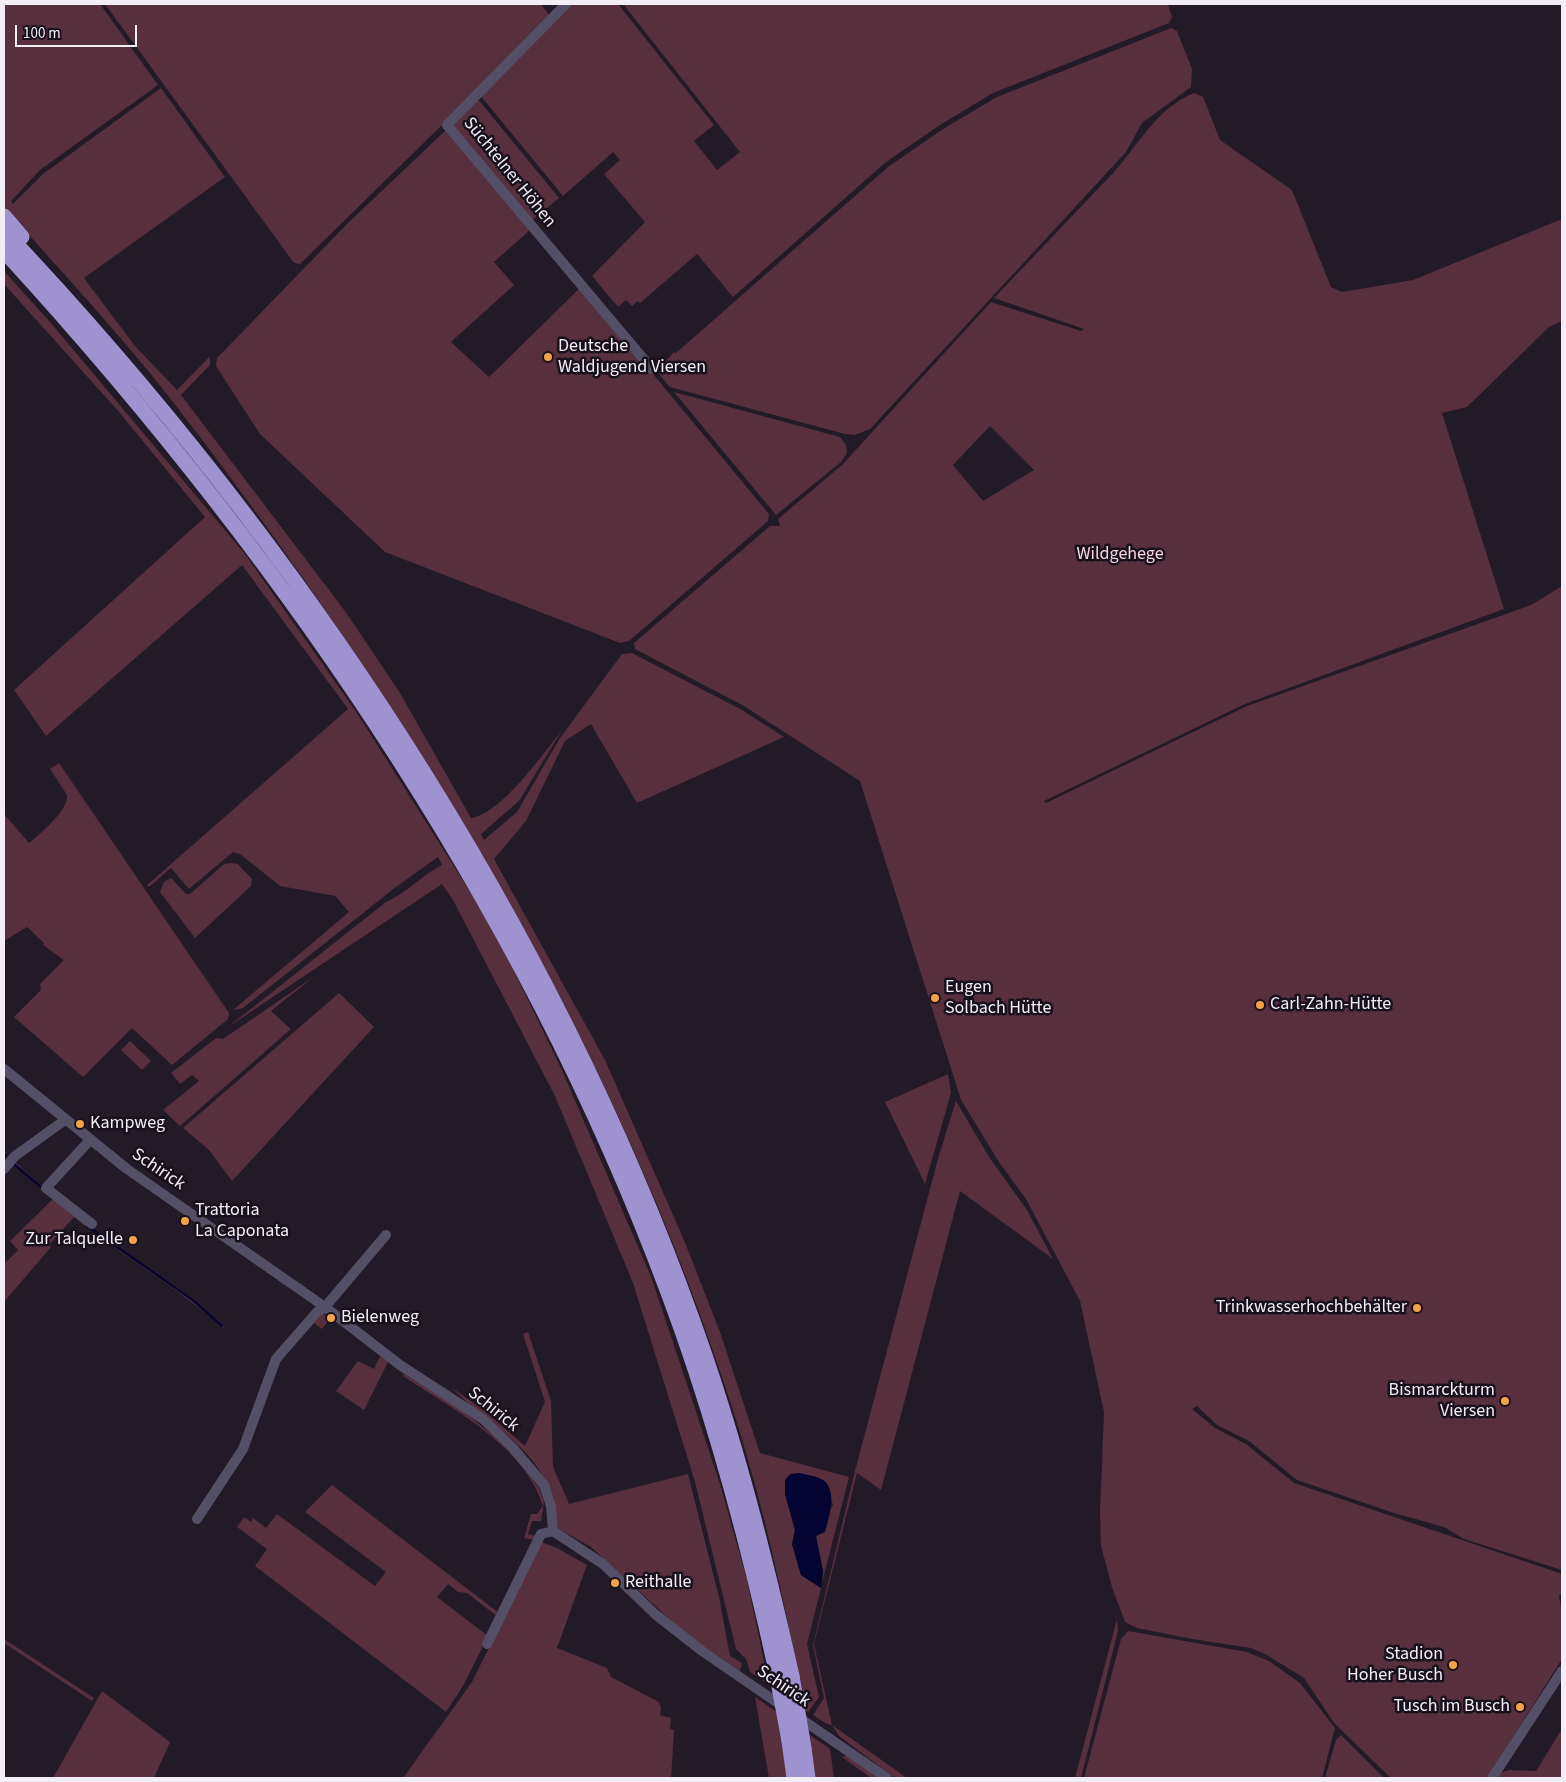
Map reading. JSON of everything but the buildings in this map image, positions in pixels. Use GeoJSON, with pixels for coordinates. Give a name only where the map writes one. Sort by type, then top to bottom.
{"type":"FeatureCollection","features":[{"type":"Feature","properties":{"kind":"highway"},"geometry":{"type":"LineString","coordinates":[[4,216],[35,252],[57,287]]}},
{"type":"Feature","properties":{"kind":"highway"},"geometry":{"type":"LineString","coordinates":[[4,231],[57,287],[114,352],[195,451],[313,608],[414,757],[525,948],[611,1119],[667,1250],[694,1322],[742,1474],[765,1557],[792,1676],[808,1778]]}},
{"type":"Feature","properties":{"kind":"highway"},"geometry":{"type":"LineString","coordinates":[[4,250],[63,316],[169,441],[299,612],[405,770],[518,963],[598,1125],[653,1255],[681,1328],[729,1477],[752,1566],[776,1671],[794,1778]]}},
{"type":"Feature","properties":{"kind":"highway"},"geometry":{"type":"LineString","coordinates":[[4,262],[23,282],[63,316]]}},
{"type":"Feature","properties":{"kind":"street","name":"Süchtelner Höhen"},"geometry":{"type":"LineString","coordinates":[[566,4],[447,125],[652,369]]}},
{"type":"Feature","properties":{"kind":"street","name":"Schirick"},"geometry":{"type":"LineString","coordinates":[[4,1069],[127,1170],[325,1307],[400,1365],[483,1419],[499,1432],[536,1473],[544,1485],[551,1506],[552,1531],[603,1564],[655,1614],[696,1646],[887,1778]]}},
{"type":"Feature","properties":{"kind":"street"},"geometry":{"type":"LineString","coordinates":[[4,1169],[14,1156],[65,1120]]}},
{"type":"Feature","properties":{"kind":"street"},"geometry":{"type":"LineString","coordinates":[[90,1140],[46,1188],[92,1224]]}},
{"type":"Feature","properties":{"kind":"street"},"geometry":{"type":"LineString","coordinates":[[197,1519],[243,1449],[276,1359],[317,1312],[325,1307],[386,1235]]}},
{"type":"Feature","properties":{"kind":"street"},"geometry":{"type":"LineString","coordinates":[[487,1644],[541,1534],[552,1531]]}},
{"type":"Feature","properties":{"kind":"street"},"geometry":{"type":"LineString","coordinates":[[1492,1778],[1562,1671]]}},
{"type":"Feature","properties":{"kind":"green space"},"geometry":{"type":"Polygon","coordinates":[[[4,4],[100,4],[158,85],[40,170],[11,201],[13,204],[43,174],[161,88],[225,177],[84,278],[135,346],[177,390],[210,356],[210,365],[181,395],[345,611],[400,693],[471,818],[483,814],[508,795],[521,782],[562,730],[519,801],[481,834],[484,840],[517,812],[560,738],[622,654],[632,653],[742,710],[784,737],[637,803],[591,724],[565,741],[526,821],[494,859],[605,1060],[684,1240],[720,1332],[760,1453],[849,1477],[822,1583],[823,1571],[816,1536],[833,1505],[826,1483],[785,1494],[795,1530],[792,1544],[801,1575],[821,1588],[807,1644],[819,1697],[808,1712],[805,1710],[782,1595],[764,1519],[732,1407],[685,1273],[630,1143],[570,1016],[503,893],[432,772],[355,654],[275,538],[146,368],[4,207],[4,4]]]}},
{"type":"Feature","properties":{"kind":"green space"},"geometry":{"type":"Polygon","coordinates":[[[105,4],[541,4],[550,16],[300,264],[294,263],[105,4]]]}},
{"type":"Feature","properties":{"kind":"green space"},"geometry":{"type":"Polygon","coordinates":[[[571,4],[618,4],[714,125],[694,141],[717,170],[740,152],[623,4],[1168,4],[1172,17],[1169,23],[993,93],[940,125],[886,162],[733,297],[697,254],[640,303],[638,301],[632,306],[626,300],[618,307],[592,276],[645,222],[604,174],[620,160],[613,152],[563,196],[480,95],[571,4]]]}},
{"type":"Feature","properties":{"kind":"green space"},"geometry":{"type":"Polygon","coordinates":[[[1171,28],[1177,31],[1192,69],[1191,87],[1142,123],[1126,152],[870,429],[855,435],[845,434],[670,387],[659,374],[660,367],[674,352],[676,353],[888,167],[943,129],[997,97],[1171,28]]]}},
{"type":"Feature","properties":{"kind":"green space","name":"Wildgehege"},"geometry":{"type":"Polygon","coordinates":[[[1194,93],[1203,97],[1220,140],[1292,190],[1331,287],[1342,292],[1413,280],[1562,219],[1562,321],[1549,327],[1467,407],[1442,413],[1504,609],[1245,704],[1044,801],[1046,803],[1247,706],[1531,605],[1562,586],[1562,1570],[1464,1539],[1444,1527],[1394,1513],[1297,1480],[1249,1441],[1217,1425],[1197,1406],[1192,1409],[1215,1428],[1246,1444],[1294,1483],[1562,1574],[1562,1593],[1559,1596],[1562,1613],[1562,1659],[1487,1778],[1391,1778],[1334,1723],[1304,1678],[1265,1654],[1251,1648],[1137,1628],[1125,1622],[1112,1587],[1101,1546],[1100,1513],[1104,1412],[1080,1301],[1026,1199],[999,1162],[961,1100],[860,781],[744,706],[635,649],[634,643],[770,526],[780,526],[778,519],[842,465],[991,302],[1081,331],[1084,329],[994,298],[1114,172],[1159,117],[1181,100],[1194,93]],[[990,426],[953,465],[983,501],[1034,470],[990,426]]]}},
{"type":"Feature","properties":{"kind":"green space"},"geometry":{"type":"Polygon","coordinates":[[[477,98],[559,198],[530,222],[453,130],[453,123],[477,98]]]}},
{"type":"Feature","properties":{"kind":"green space"},"geometry":{"type":"Polygon","coordinates":[[[447,129],[530,230],[494,262],[514,285],[451,342],[489,377],[581,287],[769,514],[768,521],[629,641],[620,643],[385,552],[260,434],[216,366],[217,358],[348,223],[447,129]]]}},
{"type":"Feature","properties":{"kind":"green space"},"geometry":{"type":"Polygon","coordinates":[[[4,271],[50,322],[245,554],[357,713],[493,928],[561,1068],[652,1279],[720,1484],[747,1580],[769,1685],[750,1672],[746,1659],[736,1649],[695,1482],[633,1283],[555,1096],[453,900],[442,884],[228,1027],[386,902],[442,865],[438,857],[396,887],[243,1008],[233,1010],[349,912],[335,896],[280,886],[240,854],[233,852],[189,889],[171,868],[149,887],[147,885],[348,709],[242,565],[46,736],[14,690],[205,517],[119,412],[4,284],[4,271]]]}},
{"type":"Feature","properties":{"kind":"green space"},"geometry":{"type":"Polygon","coordinates":[[[674,392],[840,437],[846,445],[847,453],[841,462],[776,515],[674,392]]]}},
{"type":"Feature","properties":{"kind":"green space"},"geometry":{"type":"Polygon","coordinates":[[[59,763],[229,1013],[228,1019],[172,1065],[132,1028],[83,1077],[14,1017],[41,990],[40,984],[64,960],[43,945],[44,943],[27,927],[4,941],[4,814],[29,843],[46,828],[59,814],[66,801],[67,795],[50,769],[59,763]]]}},
{"type":"Feature","properties":{"kind":"green space"},"geometry":{"type":"Polygon","coordinates":[[[224,864],[238,864],[252,879],[251,886],[195,938],[160,892],[164,882],[171,878],[186,894],[190,894],[224,864]]]}},
{"type":"Feature","properties":{"kind":"green space"},"geometry":{"type":"Polygon","coordinates":[[[315,976],[271,1011],[291,1029],[180,1126],[163,1110],[199,1081],[192,1075],[180,1084],[171,1073],[216,1038],[223,1039],[315,976]]]}},
{"type":"Feature","properties":{"kind":"green space"},"geometry":{"type":"Polygon","coordinates":[[[339,993],[374,1027],[232,1181],[209,1150],[183,1128],[339,993]]]}},
{"type":"Feature","properties":{"kind":"green space"},"geometry":{"type":"Polygon","coordinates":[[[130,1041],[151,1061],[142,1070],[121,1050],[130,1041]]]}},
{"type":"Feature","properties":{"kind":"green space"},"geometry":{"type":"Polygon","coordinates":[[[948,1074],[951,1093],[925,1184],[885,1102],[948,1074]]]}},
{"type":"Feature","properties":{"kind":"green space"},"geometry":{"type":"Polygon","coordinates":[[[956,1101],[989,1157],[1027,1210],[1053,1259],[960,1191],[881,1490],[857,1473],[814,1644],[832,1725],[813,1715],[824,1698],[813,1645],[855,1471],[939,1155],[956,1101]]]}},
{"type":"Feature","properties":{"kind":"green space"},"geometry":{"type":"Polygon","coordinates":[[[16,1163],[43,1187],[41,1189],[14,1165],[16,1163]]]}},
{"type":"Feature","properties":{"kind":"green space"},"geometry":{"type":"Polygon","coordinates":[[[53,1199],[101,1236],[195,1300],[224,1326],[223,1328],[187,1298],[74,1217],[4,1302],[4,1264],[18,1250],[10,1241],[53,1199]]]}},
{"type":"Feature","properties":{"kind":"green space"},"geometry":{"type":"Polygon","coordinates":[[[322,1312],[330,1319],[322,1329],[313,1322],[322,1312]]]}},
{"type":"Feature","properties":{"kind":"green space"},"geometry":{"type":"Polygon","coordinates":[[[528,1332],[551,1401],[553,1467],[569,1504],[688,1474],[719,1597],[730,1656],[742,1663],[740,1671],[687,1635],[591,1547],[559,1529],[549,1489],[539,1469],[517,1444],[452,1388],[485,1411],[525,1446],[545,1402],[523,1334],[528,1332]]]}},
{"type":"Feature","properties":{"kind":"green space"},"geometry":{"type":"Polygon","coordinates":[[[380,1356],[388,1362],[364,1410],[336,1391],[358,1361],[374,1369],[380,1356]]]}},
{"type":"Feature","properties":{"kind":"green space"},"geometry":{"type":"Polygon","coordinates":[[[404,1374],[467,1414],[498,1440],[520,1463],[539,1488],[544,1502],[541,1521],[532,1521],[528,1534],[536,1536],[535,1540],[524,1538],[531,1514],[537,1514],[543,1506],[534,1485],[520,1465],[484,1430],[403,1376],[404,1374]]]}},
{"type":"Feature","properties":{"kind":"green space"},"geometry":{"type":"Polygon","coordinates":[[[332,1485],[499,1613],[498,1617],[467,1593],[458,1592],[448,1584],[437,1597],[488,1636],[463,1686],[446,1712],[255,1566],[267,1549],[237,1527],[244,1517],[251,1522],[253,1518],[266,1528],[277,1514],[375,1586],[386,1572],[305,1512],[332,1485]]]}},
{"type":"Feature","properties":{"kind":"green space"},"geometry":{"type":"Polygon","coordinates":[[[541,1542],[557,1548],[587,1565],[557,1648],[607,1668],[611,1677],[659,1702],[660,1715],[671,1718],[670,1729],[674,1730],[671,1778],[403,1778],[472,1682],[541,1542]]]}},
{"type":"Feature","properties":{"kind":"green space"},"geometry":{"type":"Polygon","coordinates":[[[1117,1619],[1118,1631],[1081,1778],[1075,1778],[1117,1619]]]}},
{"type":"Feature","properties":{"kind":"green space"},"geometry":{"type":"Polygon","coordinates":[[[1128,1631],[1247,1652],[1269,1661],[1300,1683],[1335,1728],[1322,1778],[1084,1778],[1121,1639],[1128,1631]]]}},
{"type":"Feature","properties":{"kind":"green space"},"geometry":{"type":"Polygon","coordinates":[[[4,1639],[94,1698],[92,1701],[4,1643],[4,1639]]]}},
{"type":"Feature","properties":{"kind":"green space"},"geometry":{"type":"Polygon","coordinates":[[[102,1691],[170,1742],[154,1778],[53,1778],[102,1691]]]}},
{"type":"Feature","properties":{"kind":"green space"},"geometry":{"type":"Polygon","coordinates":[[[755,1697],[830,1749],[834,1778],[769,1778],[755,1697]]]}},
{"type":"Feature","properties":{"kind":"green space"},"geometry":{"type":"Polygon","coordinates":[[[832,1725],[907,1778],[895,1778],[839,1736],[832,1725]]]}},
{"type":"Feature","properties":{"kind":"green space"},"geometry":{"type":"Polygon","coordinates":[[[1562,1729],[1562,1778],[1496,1778],[1499,1773],[1510,1770],[1536,1771],[1562,1729]]]}},
{"type":"Feature","properties":{"kind":"green space"},"geometry":{"type":"Polygon","coordinates":[[[1341,1735],[1384,1778],[1325,1778],[1336,1740],[1341,1735]]]}},
{"type":"Feature","properties":{"kind":"green space"},"geometry":{"type":"Polygon","coordinates":[[[848,1755],[879,1778],[871,1778],[842,1757],[848,1755]]]}},
{"type":"Feature","properties":{"kind":"shaded area"},"geometry":{"type":"Polygon","coordinates":[[[800,1473],[823,1480],[830,1490],[831,1505],[825,1532],[816,1536],[823,1571],[821,1588],[801,1575],[792,1544],[795,1530],[785,1494],[785,1480],[790,1474],[800,1473]]]}},
{"type":"Feature","properties":{"kind":"waterway"},"geometry":{"type":"LineString","coordinates":[[15,1165],[41,1187]]}},
{"type":"Feature","properties":{"kind":"waterway"},"geometry":{"type":"LineString","coordinates":[[87,1226],[194,1301],[222,1326]]}},
{"type":"Feature","properties":{"kind":"place","name":"Deutsche Waldjugend Viersen"},"geometry":{"type":"Point","coordinates":[548,357]}},
{"type":"Feature","properties":{"kind":"place","name":"Eugen Solbach Hütte"},"geometry":{"type":"Point","coordinates":[935,998]}},
{"type":"Feature","properties":{"kind":"place","name":"Carl-Zahn-Hütte"},"geometry":{"type":"Point","coordinates":[1260,1005]}},
{"type":"Feature","properties":{"kind":"place","name":"Kampweg"},"geometry":{"type":"Point","coordinates":[80,1124]}},
{"type":"Feature","properties":{"kind":"place","name":"Trattoria La Caponata"},"geometry":{"type":"Point","coordinates":[185,1221]}},
{"type":"Feature","properties":{"kind":"place","name":"Zur Talquelle"},"geometry":{"type":"Point","coordinates":[133,1240]}},
{"type":"Feature","properties":{"kind":"place","name":"Trinkwasserhochbehälter"},"geometry":{"type":"Point","coordinates":[1417,1308]}},
{"type":"Feature","properties":{"kind":"place","name":"Bielenweg"},"geometry":{"type":"Point","coordinates":[331,1318]}},
{"type":"Feature","properties":{"kind":"place","name":"Bismarckturm Viersen"},"geometry":{"type":"Point","coordinates":[1505,1401]}},
{"type":"Feature","properties":{"kind":"place","name":"Reithalle"},"geometry":{"type":"Point","coordinates":[615,1583]}},
{"type":"Feature","properties":{"kind":"place","name":"Stadion Hoher Busch"},"geometry":{"type":"Point","coordinates":[1453,1665]}},
{"type":"Feature","properties":{"kind":"place","name":"Tusch im Busch"},"geometry":{"type":"Point","coordinates":[1520,1707]}}]}
